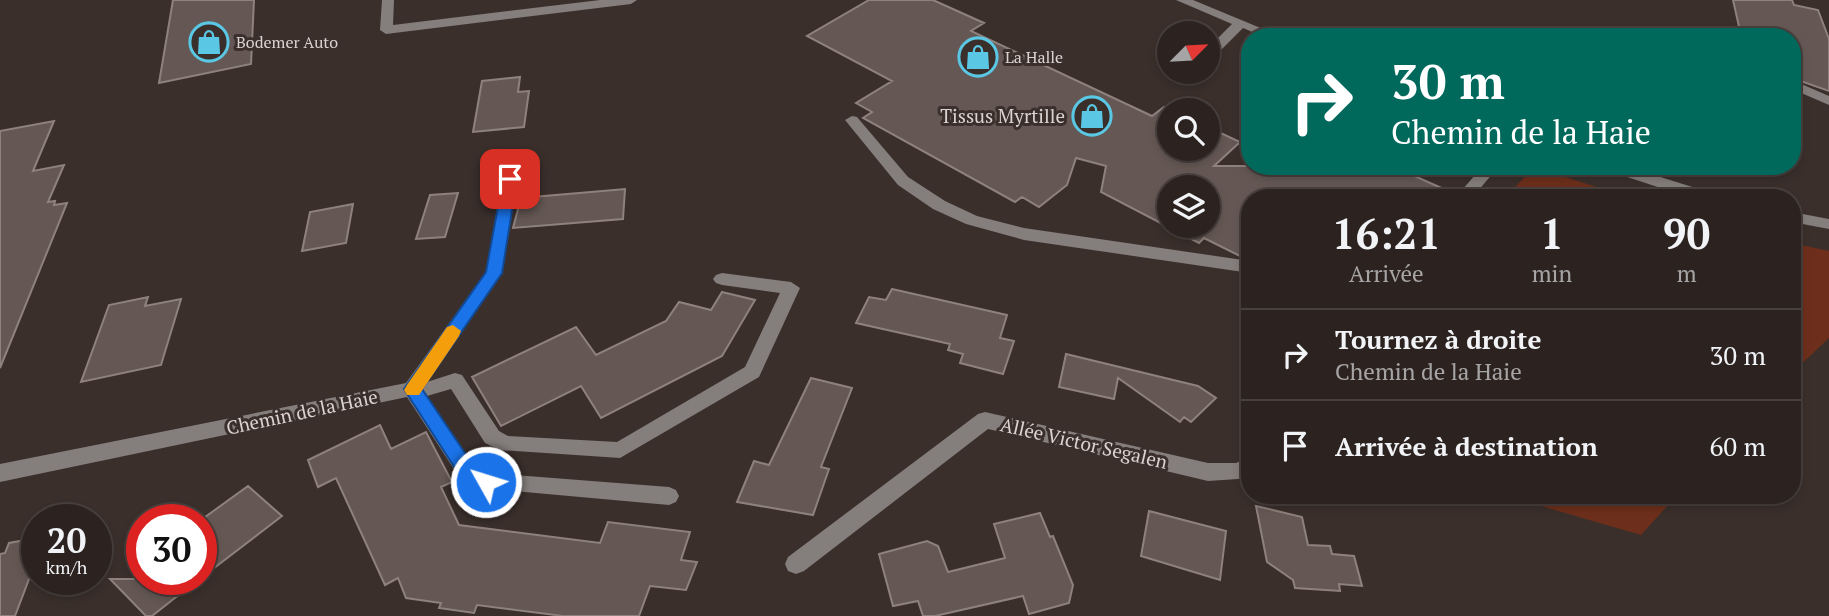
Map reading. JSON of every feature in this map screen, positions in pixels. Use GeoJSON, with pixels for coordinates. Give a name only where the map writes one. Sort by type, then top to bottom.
{"type":"FeatureCollection","features":[{"type":"Feature","properties":{"kind":"street"},"geometry":{"type":"LineString","coordinates":[[388,0],[386,30],[631,0]]}},
{"type":"Feature","properties":{"kind":"street"},"geometry":{"type":"LineString","coordinates":[[1182,0],[1254,28]]}},
{"type":"Feature","properties":{"kind":"street"},"geometry":{"type":"LineString","coordinates":[[1220,43],[1241,23]]}},
{"type":"Feature","properties":{"kind":"street"},"geometry":{"type":"LineString","coordinates":[[1801,88],[1829,101]]}},
{"type":"Feature","properties":{"kind":"street"},"geometry":{"type":"LineString","coordinates":[[852,120],[903,181],[939,205],[972,220],[1024,234],[1241,266]]}},
{"type":"Feature","properties":{"kind":"street"},"geometry":{"type":"LineString","coordinates":[[1471,189],[1484,175]]}},
{"type":"Feature","properties":{"kind":"street"},"geometry":{"type":"LineString","coordinates":[[1636,175],[1681,189]]}},
{"type":"Feature","properties":{"kind":"street"},"geometry":{"type":"LineString","coordinates":[[510,179],[494,273],[414,391],[468,474],[486,482],[669,496]]}},
{"type":"Feature","properties":{"kind":"street"},"geometry":{"type":"LineString","coordinates":[[1801,219],[1829,225]]}},
{"type":"Feature","properties":{"kind":"street","name":"Chemin de la Haie"},"geometry":{"type":"LineString","coordinates":[[0,473],[414,391],[454,380],[492,437],[506,444],[620,450],[752,372],[791,288],[722,279]]}},
{"type":"Feature","properties":{"kind":"street","name":"Allée Victor Segalen"},"geometry":{"type":"LineString","coordinates":[[796,564],[985,420],[1208,472],[1241,470]]}},
{"type":"Feature","properties":{"kind":"shaded area"},"geometry":{"type":"Polygon","coordinates":[[[1527,175],[1559,175],[1603,189],[1513,189],[1527,175]]]}},
{"type":"Feature","properties":{"kind":"shaded area"},"geometry":{"type":"Polygon","coordinates":[[[1801,245],[1829,251],[1829,338],[1801,364],[1801,245]]]}},
{"type":"Feature","properties":{"kind":"shaded area"},"geometry":{"type":"Polygon","coordinates":[[[1534,504],[1669,504],[1641,535],[1534,504]]]}},
{"type":"Feature","properties":{"kind":"building","name":"Bodemer Auto"},"geometry":{"type":"Polygon","coordinates":[[[173,0],[254,0],[251,64],[159,83],[173,0]]]}},
{"type":"Feature","properties":{"kind":"building"},"geometry":{"type":"Polygon","coordinates":[[[869,0],[933,0],[984,23],[971,31],[1152,116],[1157,112],[1157,161],[1219,161],[1214,166],[1241,166],[1241,175],[1412,175],[1444,189],[1241,189],[1241,256],[1204,238],[1220,238],[1220,175],[1157,175],[1157,221],[1101,192],[1106,166],[1076,158],[1067,185],[1039,207],[1022,197],[1015,202],[863,118],[872,112],[856,103],[892,81],[807,36],[869,0]]]}},
{"type":"Feature","properties":{"kind":"building"},"geometry":{"type":"Polygon","coordinates":[[[1733,0],[1792,0],[1794,5],[1818,10],[1829,39],[1829,91],[1801,81],[1801,28],[1739,28],[1733,0]]]}},
{"type":"Feature","properties":{"kind":"building"},"geometry":{"type":"Polygon","coordinates":[[[520,77],[518,92],[529,91],[524,127],[473,132],[482,81],[520,77]]]}},
{"type":"Feature","properties":{"kind":"building"},"geometry":{"type":"Polygon","coordinates":[[[54,121],[33,171],[64,165],[48,202],[55,201],[54,205],[67,203],[0,368],[0,131],[54,121]]]}},
{"type":"Feature","properties":{"kind":"building"},"geometry":{"type":"Polygon","coordinates":[[[1220,133],[1240,142],[1220,160],[1220,133]]]}},
{"type":"Feature","properties":{"kind":"building"},"geometry":{"type":"Polygon","coordinates":[[[625,189],[623,219],[513,228],[521,198],[625,189]]]}},
{"type":"Feature","properties":{"kind":"building"},"geometry":{"type":"Polygon","coordinates":[[[458,193],[445,237],[416,239],[430,195],[458,193]]]}},
{"type":"Feature","properties":{"kind":"building"},"geometry":{"type":"Polygon","coordinates":[[[353,204],[346,243],[302,251],[310,212],[353,204]]]}},
{"type":"Feature","properties":{"kind":"building"},"geometry":{"type":"Polygon","coordinates":[[[1189,238],[1204,238],[1199,243],[1189,238]]]}},
{"type":"Feature","properties":{"kind":"building"},"geometry":{"type":"Polygon","coordinates":[[[892,289],[1007,315],[1000,338],[1014,341],[1003,374],[960,363],[963,354],[948,350],[950,344],[856,323],[869,297],[886,300],[892,289]]]}},
{"type":"Feature","properties":{"kind":"building"},"geometry":{"type":"Polygon","coordinates":[[[722,292],[755,300],[722,356],[601,418],[581,386],[501,426],[472,377],[576,327],[596,355],[666,321],[679,302],[711,310],[722,292]]]}},
{"type":"Feature","properties":{"kind":"building"},"geometry":{"type":"Polygon","coordinates":[[[148,297],[145,306],[181,299],[161,365],[81,382],[109,305],[148,297]]]}},
{"type":"Feature","properties":{"kind":"building"},"geometry":{"type":"Polygon","coordinates":[[[1066,354],[1198,386],[1216,398],[1191,422],[1184,417],[1180,422],[1118,378],[1114,399],[1059,387],[1066,354]]]}},
{"type":"Feature","properties":{"kind":"building"},"geometry":{"type":"Polygon","coordinates":[[[811,378],[852,388],[821,467],[829,469],[813,515],[737,502],[754,461],[769,465],[811,378]]]}},
{"type":"Feature","properties":{"kind":"building"},"geometry":{"type":"Polygon","coordinates":[[[380,425],[391,449],[426,432],[452,482],[441,487],[459,525],[600,543],[608,522],[690,532],[681,560],[697,562],[686,590],[650,586],[639,616],[563,616],[477,605],[474,613],[439,608],[441,603],[406,598],[398,578],[385,585],[336,478],[318,487],[308,460],[380,425]]]}},
{"type":"Feature","properties":{"kind":"building"},"geometry":{"type":"Polygon","coordinates":[[[248,486],[282,516],[217,566],[217,508],[248,486]]]}},
{"type":"Feature","properties":{"kind":"building"},"geometry":{"type":"Polygon","coordinates":[[[1256,506],[1302,517],[1308,545],[1330,546],[1332,554],[1354,556],[1362,586],[1339,584],[1340,591],[1295,588],[1293,580],[1267,562],[1256,506]]]}},
{"type":"Feature","properties":{"kind":"building"},"geometry":{"type":"Polygon","coordinates":[[[1149,511],[1226,531],[1220,580],[1141,556],[1149,511]]]}},
{"type":"Feature","properties":{"kind":"building"},"geometry":{"type":"Polygon","coordinates":[[[1040,513],[1050,537],[1053,536],[1073,585],[1069,603],[1029,614],[1023,596],[935,616],[923,616],[918,601],[893,606],[879,554],[927,541],[938,546],[948,572],[1005,558],[994,524],[1040,513]]]}},
{"type":"Feature","properties":{"kind":"building"},"geometry":{"type":"Polygon","coordinates":[[[21,541],[23,595],[15,616],[0,616],[0,554],[5,553],[9,543],[21,541]]]}},
{"type":"Feature","properties":{"kind":"building"},"geometry":{"type":"Polygon","coordinates":[[[112,579],[126,579],[126,595],[179,595],[152,616],[146,616],[112,581],[112,579]]]}},
{"type":"Feature","properties":{"kind":"slow traffic"},"geometry":{"type":"LineString","coordinates":[[413,390],[453,331]]}},
{"type":"Feature","properties":{"kind":"place","name":"Bodemer Auto"},"geometry":{"type":"Point","coordinates":[209,42]}},
{"type":"Feature","properties":{"kind":"place","name":"La Halle"},"geometry":{"type":"Point","coordinates":[978,57]}},
{"type":"Feature","properties":{"kind":"place","name":"Tissus Myrtille"},"geometry":{"type":"Point","coordinates":[1092,116]}},
{"type":"Feature","properties":{"kind":"route"},"geometry":{"type":"LineString","coordinates":[[486,482],[468,474],[412,389],[494,273],[510,179]]}}]}
